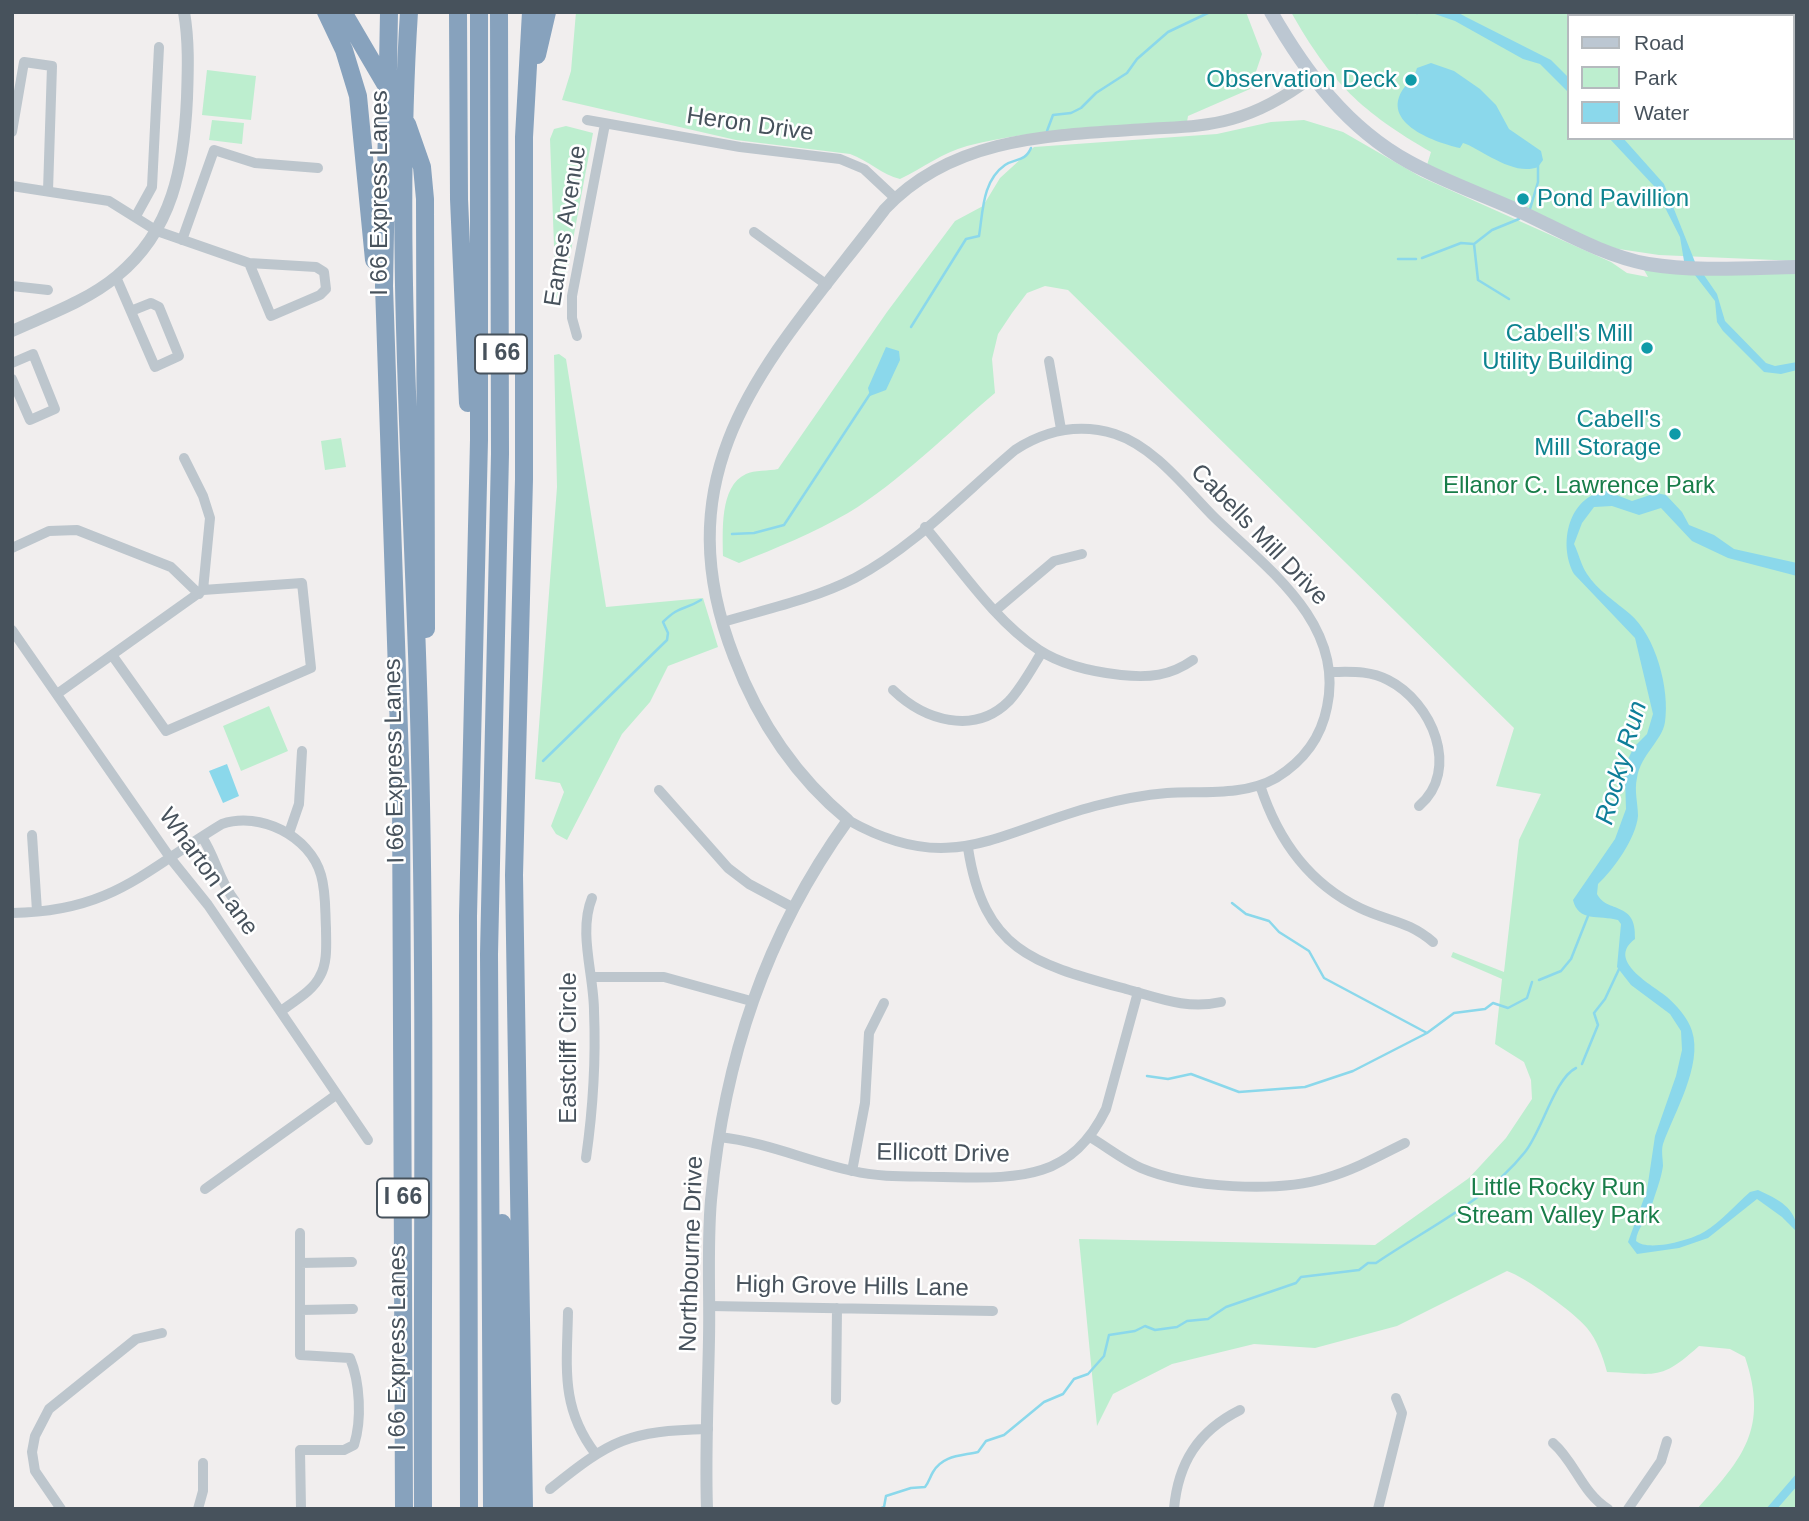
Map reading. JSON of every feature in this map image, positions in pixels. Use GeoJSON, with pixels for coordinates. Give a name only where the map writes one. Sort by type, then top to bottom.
{"type":"FeatureCollection","features":[{"type":"Feature","properties":{"kind":"highway","name":"I 66"},"geometry":{"type":"LineString","coordinates":[[389,12],[384,244],[386,386],[401,790],[404,1509]]}},
{"type":"Feature","properties":{"kind":"highway","name":"I 66 Express Lanes"},"geometry":{"type":"LineString","coordinates":[[409,12],[404,141],[404,290],[420,758],[423,1509]]}},
{"type":"Feature","properties":{"kind":"highway"},"geometry":{"type":"LineString","coordinates":[[458,12],[459,200],[476,575]]}},
{"type":"Feature","properties":{"kind":"highway"},"geometry":{"type":"LineString","coordinates":[[469,1509],[468,916],[480,440],[478,12]]}},
{"type":"Feature","properties":{"kind":"highway"},"geometry":{"type":"LineString","coordinates":[[478,12],[487,111],[487,569],[495,667]]}},
{"type":"Feature","properties":{"kind":"highway"},"geometry":{"type":"LineString","coordinates":[[524,1509],[514,897],[524,479],[524,155],[531,12]]}},
{"type":"Feature","properties":{"kind":"highway"},"geometry":{"type":"LineString","coordinates":[[524,155],[535,63],[547,12]]}},
{"type":"Feature","properties":{"kind":"highway"},"geometry":{"type":"LineString","coordinates":[[331,14],[353,77],[362,119],[386,386]]}},
{"type":"Feature","properties":{"kind":"highway"},"geometry":{"type":"LineString","coordinates":[[331,14],[359,24],[376,68],[408,127],[418,153],[425,216],[428,580],[420,758]]}},
{"type":"Feature","properties":{"kind":"highway","name":"I 66"},"geometry":{"type":"LineString","coordinates":[[492,1509],[489,954],[500,440],[500,18]]}},
{"type":"Feature","properties":{"kind":"highway"},"geometry":{"type":"LineString","coordinates":[[489,954],[499,1125],[509,1509]]}},
{"type":"Feature","properties":{"kind":"main road"},"geometry":{"type":"LineString","coordinates":[[1271,12],[1312,78],[1370,137],[1411,163],[1616,255],[1647,264],[1707,268],[1797,267]]}},
{"type":"Feature","properties":{"kind":"street"},"geometry":{"type":"LineString","coordinates":[[12,331],[86,296],[116,277],[157,231],[176,189],[182,161],[188,53],[184,12]]}},
{"type":"Feature","properties":{"kind":"street"},"geometry":{"type":"LineString","coordinates":[[136,216],[152,187],[159,47]]}},
{"type":"Feature","properties":{"kind":"street"},"geometry":{"type":"LineString","coordinates":[[12,132],[24,62],[52,66],[48,191]]}},
{"type":"Feature","properties":{"kind":"street","name":"Cabells Mill Drive"},"geometry":{"type":"LineString","coordinates":[[723,622],[840,585],[875,566],[1015,450],[1035,438],[1061,429],[1104,431],[1144,449],[1303,605],[1318,630],[1330,672],[1325,717],[1313,744],[1286,771],[1260,785],[1107,803],[968,848],[936,848],[899,842],[848,820],[807,781],[769,729],[740,673],[723,622],[708,543],[712,492],[719,460],[747,396],[827,285],[895,198],[934,168],[971,153],[1026,141],[1218,123],[1270,104],[1312,78]]}},
{"type":"Feature","properties":{"kind":"street","name":"Heron Drive"},"geometry":{"type":"LineString","coordinates":[[587,120],[773,152],[841,159],[864,169],[895,198]]}},
{"type":"Feature","properties":{"kind":"street","name":"Eames Avenue"},"geometry":{"type":"LineString","coordinates":[[577,335],[572,318],[572,296],[605,124]]}},
{"type":"Feature","properties":{"kind":"street"},"geometry":{"type":"LineString","coordinates":[[182,240],[214,150],[255,163],[318,168]]}},
{"type":"Feature","properties":{"kind":"street"},"geometry":{"type":"LineString","coordinates":[[12,186],[108,201],[157,231],[249,263],[316,268],[324,272],[326,289],[320,295],[271,316],[249,263]]}},
{"type":"Feature","properties":{"kind":"street"},"geometry":{"type":"LineString","coordinates":[[754,232],[827,285]]}},
{"type":"Feature","properties":{"kind":"street"},"geometry":{"type":"LineString","coordinates":[[116,277],[155,367],[179,356],[159,307],[151,303],[131,311]]}},
{"type":"Feature","properties":{"kind":"street"},"geometry":{"type":"LineString","coordinates":[[12,286],[48,290]]}},
{"type":"Feature","properties":{"kind":"street"},"geometry":{"type":"LineString","coordinates":[[12,363],[33,354],[55,409],[30,420],[12,379]]}},
{"type":"Feature","properties":{"kind":"street"},"geometry":{"type":"LineString","coordinates":[[1049,361],[1061,429]]}},
{"type":"Feature","properties":{"kind":"street"},"geometry":{"type":"LineString","coordinates":[[184,458],[204,496],[210,518],[201,592]]}},
{"type":"Feature","properties":{"kind":"street"},"geometry":{"type":"LineString","coordinates":[[925,527],[996,610],[1042,652],[1089,669],[1129,676],[1169,674],[1193,660]]}},
{"type":"Feature","properties":{"kind":"street"},"geometry":{"type":"LineString","coordinates":[[12,548],[49,531],[78,530],[172,567],[201,592]]}},
{"type":"Feature","properties":{"kind":"street"},"geometry":{"type":"LineString","coordinates":[[996,610],[1054,561],[1082,554]]}},
{"type":"Feature","properties":{"kind":"street"},"geometry":{"type":"LineString","coordinates":[[57,694],[112,655],[201,592],[302,583],[311,668],[166,731],[112,655]]}},
{"type":"Feature","properties":{"kind":"street","name":"Wharton Lane"},"geometry":{"type":"LineString","coordinates":[[12,630],[171,859],[208,905],[368,1140]]}},
{"type":"Feature","properties":{"kind":"street"},"geometry":{"type":"LineString","coordinates":[[893,690],[918,711],[956,721],[980,718],[1010,700],[1042,652]]}},
{"type":"Feature","properties":{"kind":"street"},"geometry":{"type":"LineString","coordinates":[[1330,672],[1357,671],[1378,676],[1402,688],[1421,708],[1437,742],[1440,761],[1439,779],[1432,794],[1419,806]]}},
{"type":"Feature","properties":{"kind":"street"},"geometry":{"type":"LineString","coordinates":[[289,832],[299,804],[302,751]]}},
{"type":"Feature","properties":{"kind":"street"},"geometry":{"type":"LineString","coordinates":[[1260,785],[1282,836],[1316,878],[1360,908],[1415,926],[1433,942]]}},
{"type":"Feature","properties":{"kind":"street"},"geometry":{"type":"LineString","coordinates":[[659,790],[728,868],[749,884],[792,907]]}},
{"type":"Feature","properties":{"kind":"street"},"geometry":{"type":"LineString","coordinates":[[12,913],[75,907],[97,901],[132,884],[222,824],[239,819],[289,832],[315,860],[321,874],[326,953],[322,974],[313,986],[281,1011]]}},
{"type":"Feature","properties":{"kind":"street","name":"Northbourne Drive"},"geometry":{"type":"LineString","coordinates":[[707,1509],[711,1203],[719,1137],[751,1001],[792,907],[848,820]]}},
{"type":"Feature","properties":{"kind":"street"},"geometry":{"type":"LineString","coordinates":[[32,835],[37,911]]}},
{"type":"Feature","properties":{"kind":"street"},"geometry":{"type":"LineString","coordinates":[[202,837],[216,858],[226,889],[235,901]]}},
{"type":"Feature","properties":{"kind":"street"},"geometry":{"type":"LineString","coordinates":[[968,848],[972,876],[982,904],[1000,932],[1013,944],[1057,970],[1193,1007],[1221,1002]]}},
{"type":"Feature","properties":{"kind":"street","name":"Eastcliff Circle"},"geometry":{"type":"LineString","coordinates":[[586,1158],[595,1055],[593,976],[585,923],[592,898]]}},
{"type":"Feature","properties":{"kind":"street"},"geometry":{"type":"LineString","coordinates":[[593,976],[664,976],[751,1001]]}},
{"type":"Feature","properties":{"kind":"street","name":"Ellicott Drive"},"geometry":{"type":"LineString","coordinates":[[719,1137],[766,1145],[874,1175],[1023,1177],[1055,1166],[1090,1137],[1106,1109],[1138,992]]}},
{"type":"Feature","properties":{"kind":"street"},"geometry":{"type":"LineString","coordinates":[[852,1171],[865,1103],[869,1033],[884,1003]]}},
{"type":"Feature","properties":{"kind":"street"},"geometry":{"type":"LineString","coordinates":[[205,1189],[336,1095]]}},
{"type":"Feature","properties":{"kind":"street"},"geometry":{"type":"LineString","coordinates":[[1090,1137],[1130,1162],[1161,1176],[1214,1185],[1281,1185],[1323,1179],[1405,1143]]}},
{"type":"Feature","properties":{"kind":"street"},"geometry":{"type":"LineString","coordinates":[[300,1233],[300,1355],[350,1359],[356,1373],[358,1432],[354,1445],[344,1450],[300,1450],[301,1509]]}},
{"type":"Feature","properties":{"kind":"street"},"geometry":{"type":"LineString","coordinates":[[300,1263],[352,1262]]}},
{"type":"Feature","properties":{"kind":"street","name":"High Grove Hills Lane"},"geometry":{"type":"LineString","coordinates":[[710,1306],[993,1311]]}},
{"type":"Feature","properties":{"kind":"street"},"geometry":{"type":"LineString","coordinates":[[836,1400],[837,1308]]}},
{"type":"Feature","properties":{"kind":"street"},"geometry":{"type":"LineString","coordinates":[[300,1310],[353,1309]]}},
{"type":"Feature","properties":{"kind":"street"},"geometry":{"type":"LineString","coordinates":[[568,1312],[569,1402],[581,1433],[595,1453]]}},
{"type":"Feature","properties":{"kind":"street"},"geometry":{"type":"LineString","coordinates":[[61,1509],[38,1478],[32,1452],[34,1436],[49,1409],[136,1339],[162,1333]]}},
{"type":"Feature","properties":{"kind":"street"},"geometry":{"type":"LineString","coordinates":[[1378,1509],[1402,1413],[1396,1398]]}},
{"type":"Feature","properties":{"kind":"street"},"geometry":{"type":"LineString","coordinates":[[1174,1509],[1179,1476],[1196,1442],[1223,1418],[1240,1410]]}},
{"type":"Feature","properties":{"kind":"street"},"geometry":{"type":"LineString","coordinates":[[550,1489],[595,1453],[648,1433],[708,1429]]}},
{"type":"Feature","properties":{"kind":"street"},"geometry":{"type":"LineString","coordinates":[[1628,1509],[1661,1461],[1667,1441]]}},
{"type":"Feature","properties":{"kind":"street"},"geometry":{"type":"LineString","coordinates":[[1553,1443],[1565,1454],[1587,1490],[1608,1509]]}},
{"type":"Feature","properties":{"kind":"street"},"geometry":{"type":"LineString","coordinates":[[198,1509],[203,1491],[203,1463]]}},
{"type":"Feature","properties":{"kind":"green space"},"geometry":{"type":"Polygon","coordinates":[[[576,12],[1246,12],[1262,54],[1250,89],[1188,116],[1187,122],[1076,129],[994,140],[949,153],[900,179],[850,154],[736,140],[562,100],[571,71],[576,12]]]}},
{"type":"Feature","properties":{"kind":"green space"},"geometry":{"type":"Polygon","coordinates":[[[1291,12],[1797,12],[1797,261],[1659,255],[1612,248],[1427,165],[1431,152],[1367,109],[1350,94],[1320,58],[1291,12]]]}},
{"type":"Feature","properties":{"kind":"green space"},"geometry":{"type":"Polygon","coordinates":[[[207,70],[256,76],[251,120],[202,115],[207,70]]]}},
{"type":"Feature","properties":{"kind":"green space"},"geometry":{"type":"Polygon","coordinates":[[[212,120],[244,123],[242,144],[209,140],[212,120]]]}},
{"type":"Feature","properties":{"kind":"green space","name":"Ellanor C. Lawrence Park"},"geometry":{"type":"Polygon","coordinates":[[[1304,120],[1343,132],[1421,177],[1611,262],[1627,273],[1648,277],[1644,270],[1797,273],[1797,1509],[1697,1509],[1727,1474],[1747,1441],[1754,1404],[1752,1382],[1745,1357],[1730,1349],[1699,1346],[1675,1365],[1657,1373],[1607,1372],[1597,1343],[1581,1321],[1537,1288],[1507,1271],[1397,1326],[1315,1348],[1254,1344],[1172,1364],[1113,1394],[1097,1426],[1079,1239],[1375,1245],[1469,1178],[1506,1138],[1532,1099],[1531,1080],[1524,1062],[1495,1044],[1502,979],[1451,957],[1453,952],[1504,972],[1519,840],[1541,794],[1496,786],[1514,728],[1068,290],[1045,286],[1027,293],[998,334],[992,359],[995,393],[886,487],[848,513],[781,546],[739,563],[723,556],[724,511],[737,480],[749,473],[778,469],[887,312],[955,221],[983,206],[1000,178],[1034,147],[1217,134],[1271,122],[1304,120]]]}},
{"type":"Feature","properties":{"kind":"green space"},"geometry":{"type":"Polygon","coordinates":[[[566,126],[593,133],[566,277],[556,299],[550,139],[554,129],[566,126]]]}},
{"type":"Feature","properties":{"kind":"green space"},"geometry":{"type":"Polygon","coordinates":[[[559,354],[566,359],[606,607],[703,598],[718,647],[668,666],[650,702],[622,734],[567,840],[556,834],[551,826],[564,792],[560,783],[535,779],[557,487],[554,355],[559,354]]]}},
{"type":"Feature","properties":{"kind":"green space"},"geometry":{"type":"Polygon","coordinates":[[[341,438],[346,467],[325,470],[321,441],[341,438]]]}},
{"type":"Feature","properties":{"kind":"green space"},"geometry":{"type":"Polygon","coordinates":[[[269,706],[288,751],[241,771],[223,726],[269,706]]]}},
{"type":"Feature","properties":{"kind":"water"},"geometry":{"type":"Polygon","coordinates":[[[1429,12],[1457,12],[1551,60],[1568,77],[1568,92],[1540,64],[1523,59],[1455,21],[1429,12]]]}},
{"type":"Feature","properties":{"kind":"water"},"geometry":{"type":"Polygon","coordinates":[[[1431,63],[1454,71],[1480,89],[1496,105],[1509,129],[1541,151],[1543,160],[1538,167],[1528,169],[1508,165],[1463,143],[1460,148],[1449,145],[1411,128],[1398,109],[1399,97],[1407,84],[1411,86],[1417,68],[1431,63]]]}},
{"type":"Feature","properties":{"kind":"water"},"geometry":{"type":"Polygon","coordinates":[[[1611,140],[1625,140],[1664,184],[1695,262],[1717,294],[1725,321],[1766,363],[1775,366],[1797,362],[1797,370],[1781,374],[1764,372],[1723,331],[1717,322],[1715,301],[1684,261],[1680,237],[1654,186],[1611,140]]]}},
{"type":"Feature","properties":{"kind":"water"},"geometry":{"type":"Polygon","coordinates":[[[886,347],[899,351],[900,360],[886,390],[870,396],[868,388],[886,347]]]}},
{"type":"Feature","properties":{"kind":"water"},"geometry":{"type":"Polygon","coordinates":[[[1606,491],[1632,501],[1656,493],[1666,495],[1682,512],[1689,525],[1714,535],[1734,549],[1797,563],[1797,576],[1728,558],[1692,541],[1661,508],[1639,515],[1612,506],[1594,507],[1582,523],[1574,544],[1591,580],[1630,614],[1647,636],[1659,664],[1665,695],[1663,729],[1639,769],[1636,792],[1638,816],[1633,834],[1623,853],[1598,884],[1597,894],[1607,904],[1621,909],[1631,918],[1635,939],[1627,947],[1625,956],[1628,964],[1682,1012],[1692,1031],[1694,1044],[1691,1074],[1663,1144],[1663,1166],[1659,1182],[1636,1241],[1659,1245],[1698,1235],[1717,1223],[1750,1192],[1758,1190],[1785,1205],[1794,1217],[1797,1232],[1757,1199],[1708,1238],[1679,1248],[1637,1254],[1628,1242],[1647,1190],[1655,1136],[1682,1050],[1681,1031],[1670,1014],[1631,985],[1617,967],[1621,924],[1618,920],[1584,915],[1579,912],[1573,900],[1615,839],[1626,809],[1625,778],[1628,759],[1634,747],[1647,734],[1653,714],[1635,638],[1574,574],[1569,562],[1567,536],[1575,512],[1593,495],[1606,491]]]}},
{"type":"Feature","properties":{"kind":"water"},"geometry":{"type":"Polygon","coordinates":[[[227,764],[239,796],[223,803],[209,771],[227,764]]]}},
{"type":"Feature","properties":{"kind":"water"},"geometry":{"type":"Polygon","coordinates":[[[1797,1473],[1797,1486],[1777,1509],[1766,1509],[1797,1473]]]}},
{"type":"Feature","properties":{"kind":"waterway"},"geometry":{"type":"LineString","coordinates":[[1047,131],[1053,115],[1071,113],[1081,108],[1096,93],[1127,73],[1137,59],[1168,32],[1210,12]]}},
{"type":"Feature","properties":{"kind":"waterway"},"geometry":{"type":"LineString","coordinates":[[911,327],[966,239],[979,236],[985,198],[992,179],[1005,165],[1023,158],[1031,148]]}},
{"type":"Feature","properties":{"kind":"waterway"},"geometry":{"type":"LineString","coordinates":[[1530,209],[1538,182],[1538,165]]}},
{"type":"Feature","properties":{"kind":"waterway"},"geometry":{"type":"LineString","coordinates":[[1422,258],[1461,243],[1474,244],[1492,230],[1519,219]]}},
{"type":"Feature","properties":{"kind":"waterway"},"geometry":{"type":"LineString","coordinates":[[1474,244],[1478,280],[1509,299]]}},
{"type":"Feature","properties":{"kind":"waterway"},"geometry":{"type":"LineString","coordinates":[[1398,259],[1416,259]]}},
{"type":"Feature","properties":{"kind":"waterway"},"geometry":{"type":"LineString","coordinates":[[732,534],[754,533],[784,525],[870,394]]}},
{"type":"Feature","properties":{"kind":"waterway"},"geometry":{"type":"LineString","coordinates":[[543,761],[667,640],[668,633],[663,622],[678,610],[701,600]]}},
{"type":"Feature","properties":{"kind":"waterway"},"geometry":{"type":"LineString","coordinates":[[1232,903],[1246,914],[1269,921],[1279,932],[1309,951],[1324,978],[1427,1033]]}},
{"type":"Feature","properties":{"kind":"waterway"},"geometry":{"type":"LineString","coordinates":[[1539,980],[1561,971],[1571,959],[1588,916]]}},
{"type":"Feature","properties":{"kind":"waterway"},"geometry":{"type":"LineString","coordinates":[[1582,1064],[1598,1025],[1594,1013],[1605,999],[1620,967]]}},
{"type":"Feature","properties":{"kind":"waterway"},"geometry":{"type":"LineString","coordinates":[[1147,1076],[1168,1079],[1191,1074],[1239,1092],[1305,1087],[1353,1071],[1427,1033],[1454,1013],[1485,1009],[1493,1003],[1508,1008],[1527,998],[1532,982]]}},
{"type":"Feature","properties":{"kind":"waterway"},"geometry":{"type":"LineString","coordinates":[[879,1509],[884,1507],[886,1496],[911,1488],[925,1487],[942,1462],[978,1452],[986,1441],[1004,1435],[1044,1402],[1063,1394],[1074,1379],[1088,1374],[1104,1356],[1109,1335],[1135,1331],[1145,1326],[1155,1330],[1177,1327],[1187,1321],[1208,1319],[1226,1307],[1296,1283],[1301,1277],[1359,1270],[1368,1263],[1376,1263],[1435,1226],[1474,1200],[1509,1170],[1531,1143],[1562,1082],[1576,1068]]}},
{"type":"Feature","properties":{"kind":"place","name":"Observation Deck"},"geometry":{"type":"Point","coordinates":[1411,80]}},
{"type":"Feature","properties":{"kind":"place","name":"Pond Pavillion"},"geometry":{"type":"Point","coordinates":[1523,199]}},
{"type":"Feature","properties":{"kind":"place","name":"Cabell's Mill Utility Building"},"geometry":{"type":"Point","coordinates":[1647,348]}},
{"type":"Feature","properties":{"kind":"place","name":"Cabell's Mill Storage"},"geometry":{"type":"Point","coordinates":[1675,434]}},
{"type":"Feature","properties":{"kind":"water label","name":"Rocky Run"},"geometry":{"type":"Point","coordinates":[1622,763]}},
{"type":"Feature","properties":{"kind":"park label","name":"Little Rocky Run Stream Valley Park"},"geometry":{"type":"Point","coordinates":[1558,1202]}}]}
